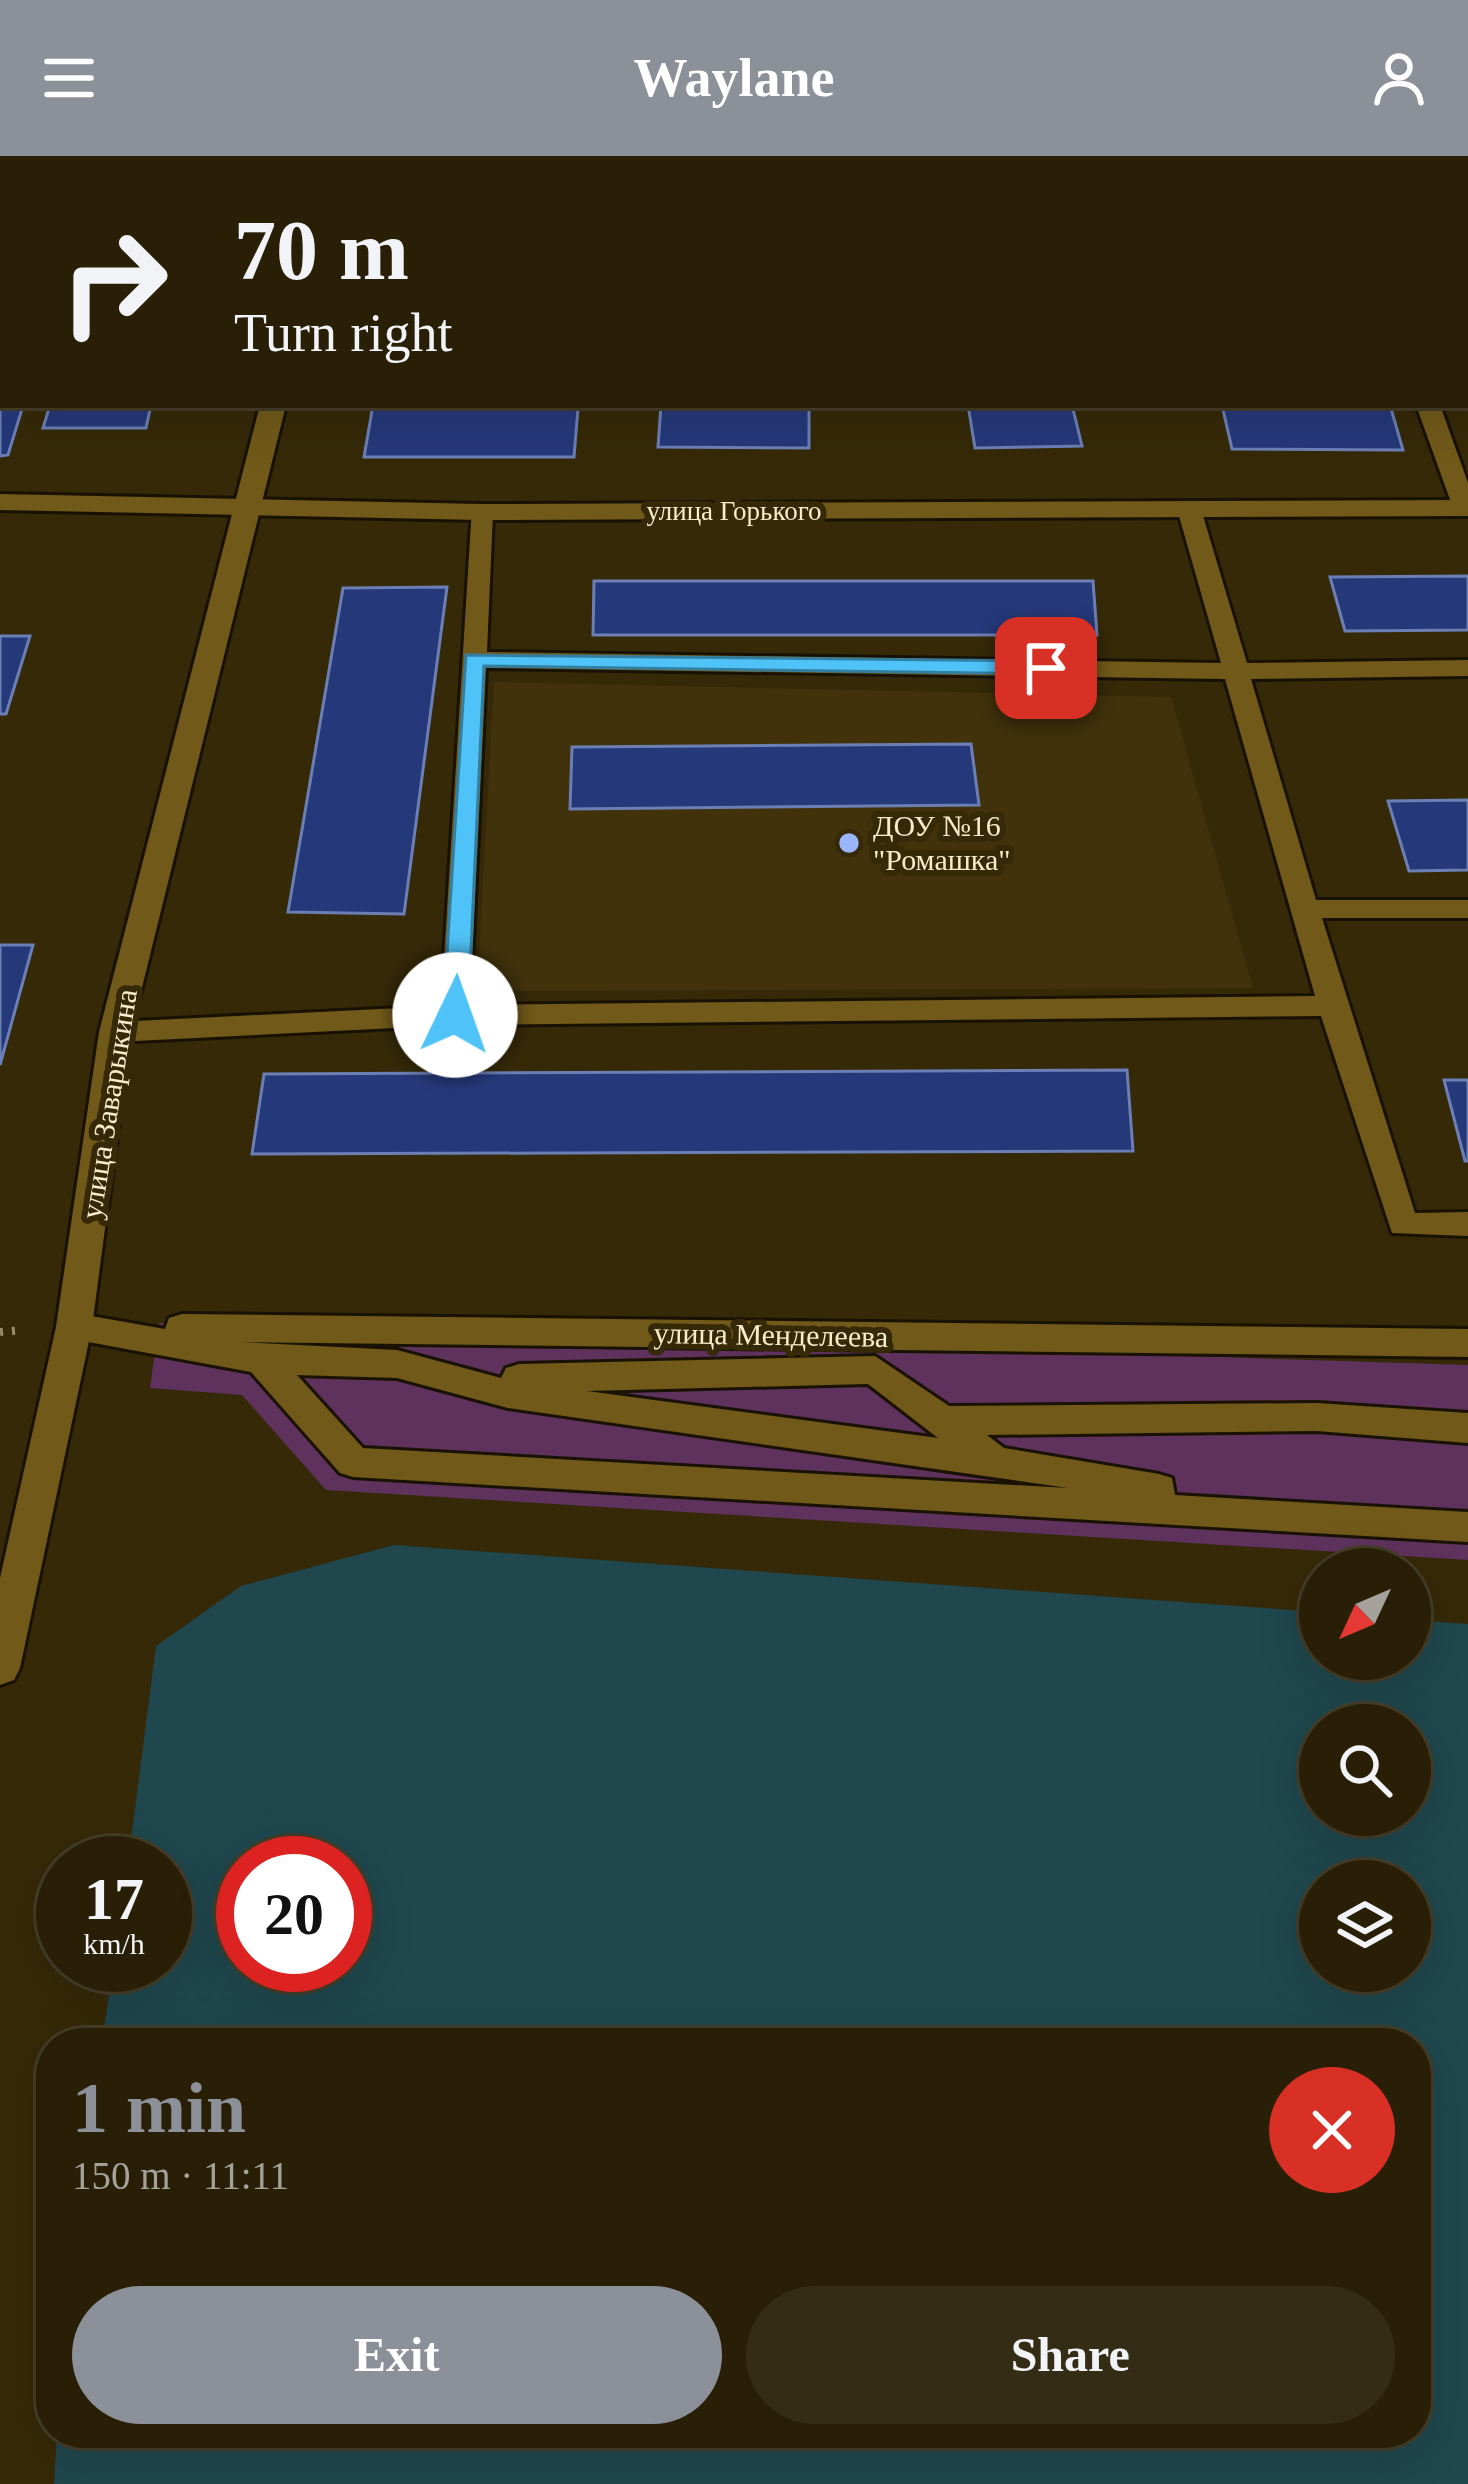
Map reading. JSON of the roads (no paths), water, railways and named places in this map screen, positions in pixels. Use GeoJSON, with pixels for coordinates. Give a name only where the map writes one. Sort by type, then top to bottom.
{"type":"FeatureCollection","features":[{"type":"Feature","properties":{"kind":"street","name":"улица Заварыкина"},"geometry":{"type":"LineString","coordinates":[[0,1668],[74,1327],[116,1032],[272,408]]}},
{"type":"Feature","properties":{"kind":"street","name":"улица Горького"},"geometry":{"type":"LineString","coordinates":[[0,502],[481,512],[1466,508]]}},
{"type":"Feature","properties":{"kind":"street","name":"улица Менделеева"},"geometry":{"type":"LineString","coordinates":[[74,1327],[1468,1343]]}},
{"type":"Feature","properties":{"kind":"street"},"geometry":{"type":"LineString","coordinates":[[74,1327],[262,1360],[397,1364],[508,1394],[995,1461],[1328,1519],[1468,1503]]}},
{"type":"Feature","properties":{"kind":"street"},"geometry":{"type":"LineString","coordinates":[[262,1360],[353,1462],[1468,1527]]}},
{"type":"Feature","properties":{"kind":"street"},"geometry":{"type":"LineString","coordinates":[[444,1380],[874,1370],[995,1461]]}},
{"type":"Feature","properties":{"kind":"street"},"geometry":{"type":"LineString","coordinates":[[945,1421],[1317,1417],[1468,1428]]}},
{"type":"Feature","properties":{"kind":"lane"},"geometry":{"type":"LineString","coordinates":[[1429,408],[1466,508]]}},
{"type":"Feature","properties":{"kind":"lane"},"geometry":{"type":"LineString","coordinates":[[1189,509],[1301,909],[1403,1225],[1468,1224]]}},
{"type":"Feature","properties":{"kind":"lane"},"geometry":{"type":"LineString","coordinates":[[455,1015],[481,512]]}},
{"type":"Feature","properties":{"kind":"lane"},"geometry":{"type":"LineString","coordinates":[[474,660],[1237,670],[1468,668]]}},
{"type":"Feature","properties":{"kind":"lane"},"geometry":{"type":"LineString","coordinates":[[1301,909],[1468,909]]}},
{"type":"Feature","properties":{"kind":"lane"},"geometry":{"type":"LineString","coordinates":[[116,1032],[455,1015],[1333,1006]]}},
{"type":"Feature","properties":{"kind":"water"},"geometry":{"type":"Polygon","coordinates":[[[394,1545],[1299,1610],[1299,1680],[1431,1680],[1431,1621],[1468,1624],[1468,2484],[54,2484],[56,2448],[1431,2448],[1431,2028],[104,2028],[109,1992],[192,1992],[192,1836],[131,1836],[156,1646],[241,1586],[394,1545]]]}},
{"type":"Feature","properties":{"kind":"place","name":"ДОУ №16 \"Ромашка\""},"geometry":{"type":"Point","coordinates":[849,843]}}]}
